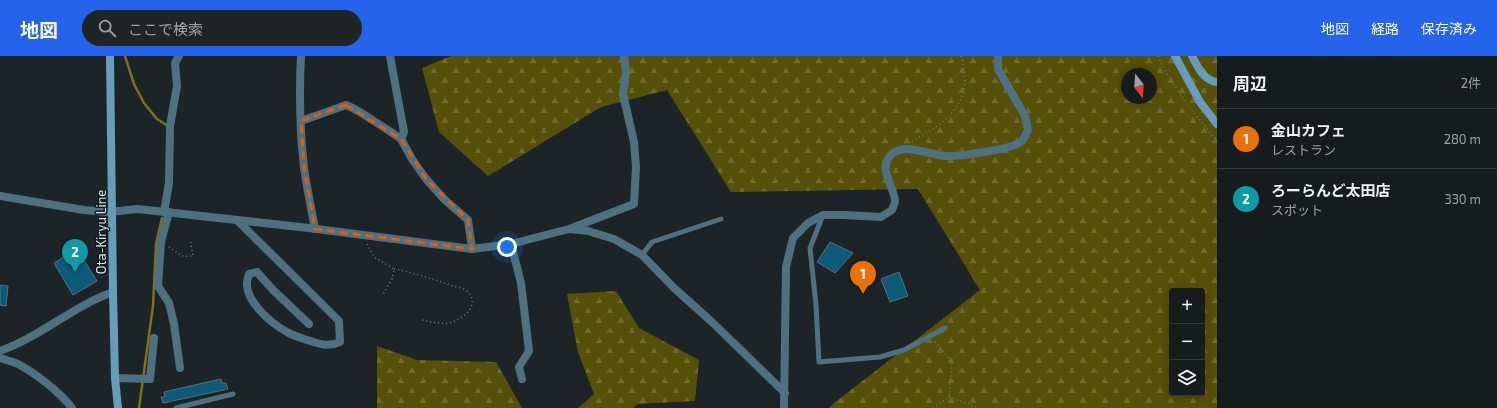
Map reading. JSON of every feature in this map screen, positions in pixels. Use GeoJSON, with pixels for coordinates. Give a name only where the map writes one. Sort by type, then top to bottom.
{"type":"FeatureCollection","features":[{"type":"Feature","properties":{"kind":"main road","name":"Ota-Kiryu Line"},"geometry":{"type":"LineString","coordinates":[[110,56],[113,292],[115,378],[118,408]]}},
{"type":"Feature","properties":{"kind":"main road"},"geometry":{"type":"LineString","coordinates":[[1175,56],[1200,102],[1217,124]]}},
{"type":"Feature","properties":{"kind":"main road"},"geometry":{"type":"LineString","coordinates":[[1192,56],[1205,78],[1217,82]]}},
{"type":"Feature","properties":{"kind":"street"},"geometry":{"type":"LineString","coordinates":[[179,56],[175,63],[177,86],[170,126],[169,183],[166,212],[160,242],[158,286],[169,303],[174,324],[180,368]]}},
{"type":"Feature","properties":{"kind":"street"},"geometry":{"type":"LineString","coordinates":[[301,56],[301,121],[304,167],[315,229]]}},
{"type":"Feature","properties":{"kind":"street"},"geometry":{"type":"LineString","coordinates":[[390,56],[404,132],[401,139]]}},
{"type":"Feature","properties":{"kind":"street"},"geometry":{"type":"LineString","coordinates":[[0,196],[84,210],[113,211],[138,208],[315,229],[472,250],[511,244],[569,229],[634,204],[636,168],[634,142],[623,94],[626,72],[624,56]]}},
{"type":"Feature","properties":{"kind":"street"},"geometry":{"type":"LineString","coordinates":[[784,408],[786,267],[792,238],[808,222],[823,216],[844,215],[881,217],[892,210],[894,201],[885,170],[889,158],[897,150],[911,149],[946,156],[971,154],[1010,147],[1022,141],[1028,130],[1024,116],[998,69],[998,56]]}},
{"type":"Feature","properties":{"kind":"street"},"geometry":{"type":"LineString","coordinates":[[301,121],[346,105],[359,110],[374,122],[390,130],[401,139],[412,159],[426,179],[445,200],[468,220],[472,250]]}},
{"type":"Feature","properties":{"kind":"street"},"geometry":{"type":"LineString","coordinates":[[237,220],[339,321],[340,342],[334,345],[317,344],[288,333],[275,325],[256,306],[250,297],[246,284],[249,274],[258,272],[273,290],[309,324]]}},
{"type":"Feature","properties":{"kind":"street"},"geometry":{"type":"LineString","coordinates":[[569,229],[588,231],[614,239],[642,255],[674,288],[712,322],[785,394]]}},
{"type":"Feature","properties":{"kind":"street"},"geometry":{"type":"LineString","coordinates":[[511,244],[521,282],[529,351],[519,367],[522,379]]}},
{"type":"Feature","properties":{"kind":"street"},"geometry":{"type":"LineString","coordinates":[[0,351],[24,342],[98,297],[113,292]]}},
{"type":"Feature","properties":{"kind":"street"},"geometry":{"type":"LineString","coordinates":[[115,378],[150,378],[154,338]]}},
{"type":"Feature","properties":{"kind":"street"},"geometry":{"type":"LineString","coordinates":[[0,358],[17,364],[36,376],[72,408]]}},
{"type":"Feature","properties":{"kind":"lane"},"geometry":{"type":"LineString","coordinates":[[823,216],[810,248],[816,305],[819,362],[880,357],[904,350],[945,328]]}},
{"type":"Feature","properties":{"kind":"lane"},"geometry":{"type":"LineString","coordinates":[[642,255],[652,242],[721,219]]}},
{"type":"Feature","properties":{"kind":"lane"},"geometry":{"type":"LineString","coordinates":[[176,408],[233,394]]}},
{"type":"Feature","properties":{"kind":"path"},"geometry":{"type":"LineString","coordinates":[[897,150],[926,134],[946,120],[961,100],[966,81],[960,56]]}},
{"type":"Feature","properties":{"kind":"path"},"geometry":{"type":"LineString","coordinates":[[1158,56],[1165,73],[1179,93],[1213,137],[1217,139]]}},
{"type":"Feature","properties":{"kind":"path"},"geometry":{"type":"LineString","coordinates":[[361,235],[374,257],[394,269],[412,272],[466,290],[472,298],[473,304],[467,313],[460,319],[448,323],[433,323],[422,320]]}},
{"type":"Feature","properties":{"kind":"path"},"geometry":{"type":"LineString","coordinates":[[160,242],[182,256],[193,256],[190,239]]}},
{"type":"Feature","properties":{"kind":"path"},"geometry":{"type":"LineString","coordinates":[[382,296],[392,278],[394,269]]}},
{"type":"Feature","properties":{"kind":"path"},"geometry":{"type":"LineString","coordinates":[[930,336],[952,362],[948,397],[933,408]]}},
{"type":"Feature","properties":{"kind":"path"},"geometry":{"type":"LineString","coordinates":[[948,397],[979,408]]}},
{"type":"Feature","properties":{"kind":"highlighted area"},"geometry":{"type":"Polygon","coordinates":[[[346,105],[401,139],[426,179],[468,220],[472,249],[315,229],[304,167],[301,121],[346,105]]]}},
{"type":"Feature","properties":{"kind":"green space"},"geometry":{"type":"Polygon","coordinates":[[[451,56],[1217,56],[1217,408],[829,408],[980,290],[918,189],[731,192],[667,90],[601,107],[488,176],[439,132],[422,68],[451,56]]]}},
{"type":"Feature","properties":{"kind":"green space"},"geometry":{"type":"Polygon","coordinates":[[[616,291],[639,328],[699,360],[695,401],[638,404],[633,408],[578,408],[594,394],[578,352],[567,294],[616,291]]]}},
{"type":"Feature","properties":{"kind":"green space"},"geometry":{"type":"Polygon","coordinates":[[[377,346],[417,360],[496,362],[522,408],[377,408],[377,346]]]}},
{"type":"Feature","properties":{"kind":"building"},"geometry":{"type":"Polygon","coordinates":[[[830,242],[853,253],[835,273],[817,262],[830,242]]]}},
{"type":"Feature","properties":{"kind":"building"},"geometry":{"type":"Polygon","coordinates":[[[77,249],[97,281],[73,295],[54,263],[77,249]]]}},
{"type":"Feature","properties":{"kind":"building"},"geometry":{"type":"Polygon","coordinates":[[[899,272],[908,296],[890,302],[881,279],[899,272]]]}},
{"type":"Feature","properties":{"kind":"building"},"geometry":{"type":"Polygon","coordinates":[[[0,285],[8,286],[6,306],[0,305],[0,285]]]}},
{"type":"Feature","properties":{"kind":"building"},"geometry":{"type":"Polygon","coordinates":[[[221,379],[222,383],[226,383],[228,389],[163,403],[161,397],[165,397],[164,392],[221,379]]]}},
{"type":"Feature","properties":{"kind":"waterway"},"geometry":{"type":"LineString","coordinates":[[125,56],[134,84],[144,103],[157,119],[168,126]]}},
{"type":"Feature","properties":{"kind":"waterway"},"geometry":{"type":"LineString","coordinates":[[139,408],[153,306],[156,244],[162,218]]}},
{"type":"Feature","properties":{"kind":"place","name":"ろーらんど太田店"},"geometry":{"type":"Point","coordinates":[75,272]}},
{"type":"Feature","properties":{"kind":"place","name":"金山カフェ"},"geometry":{"type":"Point","coordinates":[863,294]}}]}
